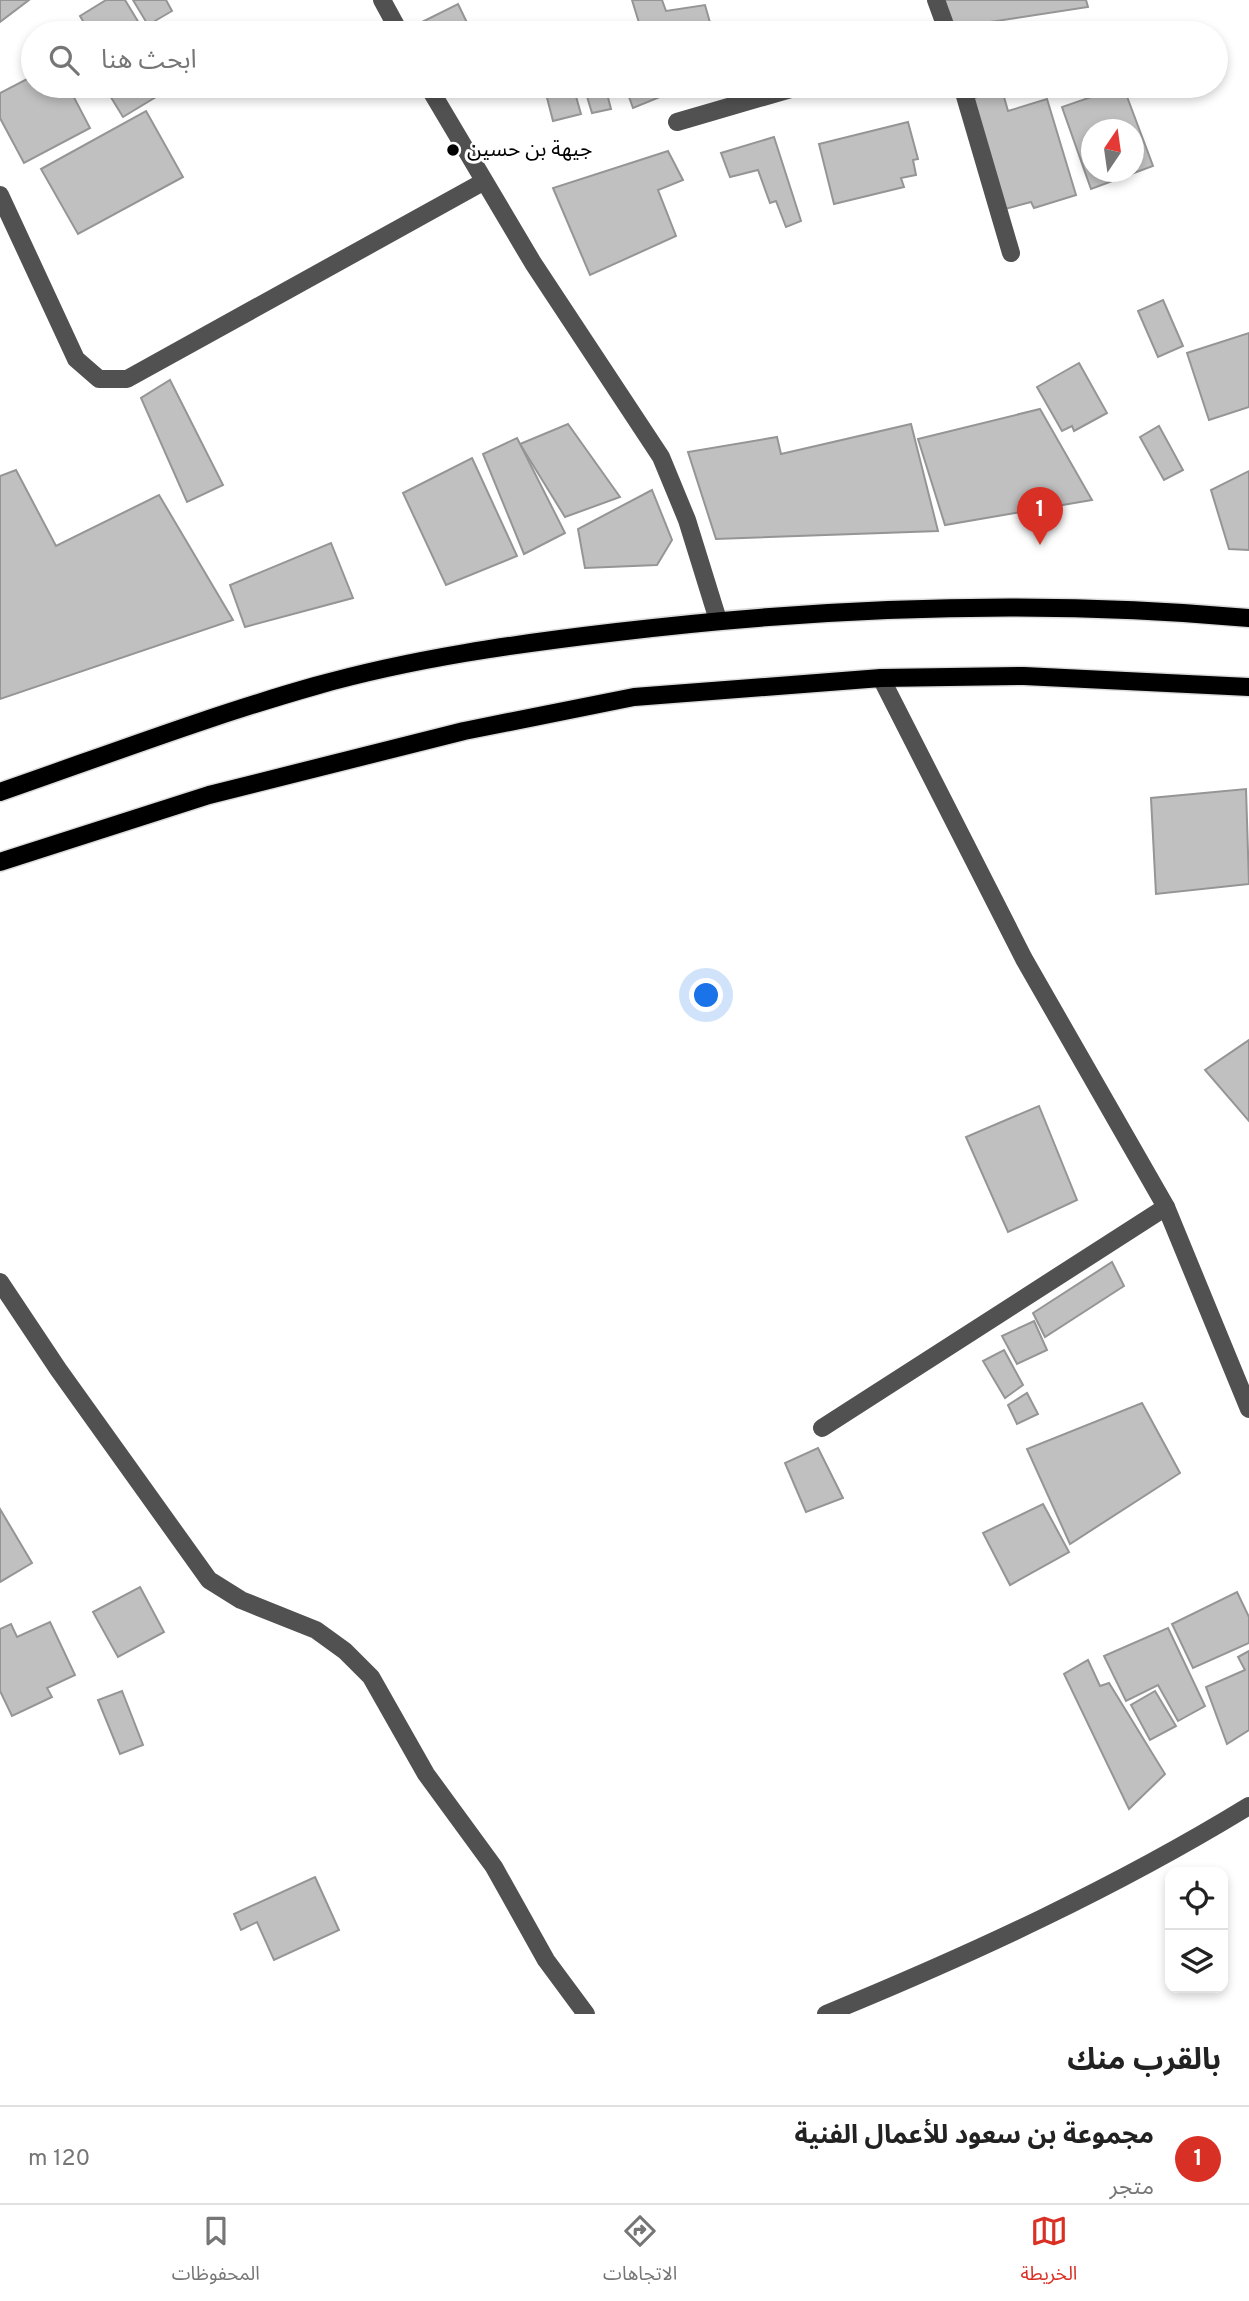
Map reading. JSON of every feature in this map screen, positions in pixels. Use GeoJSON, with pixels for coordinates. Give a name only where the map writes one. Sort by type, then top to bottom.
{"type":"FeatureCollection","features":[{"type":"Feature","properties":{"kind":"main road"},"geometry":{"type":"LineString","coordinates":[[0,792],[316,686],[480,649],[718,620],[844,613],[1050,607],[1249,618]]}},
{"type":"Feature","properties":{"kind":"main road"},"geometry":{"type":"LineString","coordinates":[[0,862],[209,794],[464,731],[634,697],[881,678],[1024,676],[1249,687]]}},
{"type":"Feature","properties":{"kind":"street"},"geometry":{"type":"LineString","coordinates":[[382,0],[393,21]]}},
{"type":"Feature","properties":{"kind":"street"},"geometry":{"type":"LineString","coordinates":[[936,0],[944,21]]}},
{"type":"Feature","properties":{"kind":"street"},"geometry":{"type":"LineString","coordinates":[[435,98],[483,182],[661,457],[687,520],[718,620]]}},
{"type":"Feature","properties":{"kind":"street"},"geometry":{"type":"LineString","coordinates":[[677,122],[760,98]]}},
{"type":"Feature","properties":{"kind":"street"},"geometry":{"type":"LineString","coordinates":[[966,98],[1011,253]]}},
{"type":"Feature","properties":{"kind":"street"},"geometry":{"type":"LineString","coordinates":[[0,195],[76,359],[99,379],[127,379],[483,182]]}},
{"type":"Feature","properties":{"kind":"street"},"geometry":{"type":"LineString","coordinates":[[881,678],[1024,958],[1166,1207],[1249,1409]]}},
{"type":"Feature","properties":{"kind":"street"},"geometry":{"type":"LineString","coordinates":[[822,1428],[1166,1207]]}},
{"type":"Feature","properties":{"kind":"street"},"geometry":{"type":"LineString","coordinates":[[0,1282],[58,1369],[209,1580],[242,1600],[316,1630],[345,1651],[371,1677],[426,1774],[494,1867],[546,1959],[586,2014]]}},
{"type":"Feature","properties":{"kind":"street"},"geometry":{"type":"LineString","coordinates":[[827,2014],[1029,1925],[1176,1851],[1249,1806]]}},
{"type":"Feature","properties":{"kind":"building"},"geometry":{"type":"Polygon","coordinates":[[[0,0],[29,0],[0,22],[0,0]]]}},
{"type":"Feature","properties":{"kind":"building"},"geometry":{"type":"Polygon","coordinates":[[[106,0],[125,0],[138,21],[83,21],[80,16],[106,0]]]}},
{"type":"Feature","properties":{"kind":"building"},"geometry":{"type":"Polygon","coordinates":[[[133,0],[166,0],[172,11],[155,21],[146,21],[133,0]]]}},
{"type":"Feature","properties":{"kind":"building"},"geometry":{"type":"Polygon","coordinates":[[[632,0],[662,0],[666,11],[705,5],[710,21],[638,21],[632,0]]]}},
{"type":"Feature","properties":{"kind":"building"},"geometry":{"type":"Polygon","coordinates":[[[943,0],[1086,0],[1088,7],[997,21],[949,21],[943,0]]]}},
{"type":"Feature","properties":{"kind":"building"},"geometry":{"type":"Polygon","coordinates":[[[458,4],[466,21],[424,21],[458,4]]]}},
{"type":"Feature","properties":{"kind":"building"},"geometry":{"type":"Polygon","coordinates":[[[21,82],[21,98],[74,98],[90,128],[24,163],[0,118],[0,93],[21,82]]]}},
{"type":"Feature","properties":{"kind":"building"},"geometry":{"type":"Polygon","coordinates":[[[111,98],[154,98],[123,117],[111,98]]]}},
{"type":"Feature","properties":{"kind":"building"},"geometry":{"type":"Polygon","coordinates":[[[547,98],[576,98],[581,114],[553,121],[547,98]]]}},
{"type":"Feature","properties":{"kind":"building"},"geometry":{"type":"Polygon","coordinates":[[[587,98],[608,98],[611,109],[592,113],[587,98]]]}},
{"type":"Feature","properties":{"kind":"building"},"geometry":{"type":"Polygon","coordinates":[[[629,98],[658,98],[633,108],[629,98]]]}},
{"type":"Feature","properties":{"kind":"building"},"geometry":{"type":"Polygon","coordinates":[[[1004,98],[1008,111],[1047,99],[1076,195],[1034,208],[1031,202],[1005,209],[971,99],[1004,98]]]}},
{"type":"Feature","properties":{"kind":"building"},"geometry":{"type":"Polygon","coordinates":[[[1088,98],[1128,98],[1135,119],[1081,119],[1081,161],[1062,107],[1088,98]]]}},
{"type":"Feature","properties":{"kind":"building"},"geometry":{"type":"Polygon","coordinates":[[[146,111],[183,177],[78,234],[41,169],[146,111]]]}},
{"type":"Feature","properties":{"kind":"building"},"geometry":{"type":"Polygon","coordinates":[[[908,122],[918,159],[913,160],[916,175],[901,178],[904,187],[834,204],[819,144],[908,122]]]}},
{"type":"Feature","properties":{"kind":"building"},"geometry":{"type":"Polygon","coordinates":[[[774,137],[801,221],[786,227],[776,201],[770,203],[758,170],[730,177],[721,153],[774,137]]]}},
{"type":"Feature","properties":{"kind":"building"},"geometry":{"type":"Polygon","coordinates":[[[1144,142],[1153,166],[1144,169],[1144,142]]]}},
{"type":"Feature","properties":{"kind":"building"},"geometry":{"type":"Polygon","coordinates":[[[668,151],[683,180],[658,190],[676,236],[590,275],[553,188],[668,151]]]}},
{"type":"Feature","properties":{"kind":"building"},"geometry":{"type":"Polygon","coordinates":[[[1089,182],[1110,182],[1091,189],[1089,182]]]}},
{"type":"Feature","properties":{"kind":"building"},"geometry":{"type":"Polygon","coordinates":[[[1163,300],[1183,346],[1158,357],[1138,311],[1163,300]]]}},
{"type":"Feature","properties":{"kind":"building"},"geometry":{"type":"Polygon","coordinates":[[[1249,333],[1249,407],[1209,420],[1187,353],[1249,333]]]}},
{"type":"Feature","properties":{"kind":"building"},"geometry":{"type":"Polygon","coordinates":[[[1079,363],[1107,413],[1074,431],[1072,426],[1062,431],[1037,387],[1079,363]]]}},
{"type":"Feature","properties":{"kind":"building"},"geometry":{"type":"Polygon","coordinates":[[[170,380],[223,485],[187,502],[141,398],[170,380]]]}},
{"type":"Feature","properties":{"kind":"building"},"geometry":{"type":"Polygon","coordinates":[[[1040,409],[1092,500],[945,525],[918,439],[1040,409]]]}},
{"type":"Feature","properties":{"kind":"building"},"geometry":{"type":"Polygon","coordinates":[[[568,424],[620,497],[565,517],[520,444],[568,424]]]}},
{"type":"Feature","properties":{"kind":"building"},"geometry":{"type":"Polygon","coordinates":[[[911,424],[938,531],[716,539],[688,452],[777,437],[781,454],[911,424]]]}},
{"type":"Feature","properties":{"kind":"building"},"geometry":{"type":"Polygon","coordinates":[[[1159,426],[1183,470],[1164,480],[1140,437],[1159,426]]]}},
{"type":"Feature","properties":{"kind":"building"},"geometry":{"type":"Polygon","coordinates":[[[517,438],[565,533],[524,554],[483,454],[517,438]]]}},
{"type":"Feature","properties":{"kind":"building"},"geometry":{"type":"Polygon","coordinates":[[[472,458],[517,556],[446,585],[403,493],[472,458]]]}},
{"type":"Feature","properties":{"kind":"building"},"geometry":{"type":"Polygon","coordinates":[[[16,470],[56,546],[159,495],[233,620],[0,699],[0,476],[16,470]]]}},
{"type":"Feature","properties":{"kind":"building"},"geometry":{"type":"Polygon","coordinates":[[[1249,471],[1249,550],[1229,549],[1211,490],[1249,471]]]}},
{"type":"Feature","properties":{"kind":"building"},"geometry":{"type":"Polygon","coordinates":[[[652,490],[672,540],[657,565],[585,568],[578,529],[652,490]]]}},
{"type":"Feature","properties":{"kind":"building"},"geometry":{"type":"Polygon","coordinates":[[[331,543],[353,598],[245,627],[230,585],[331,543]]]}},
{"type":"Feature","properties":{"kind":"building"},"geometry":{"type":"Polygon","coordinates":[[[1246,789],[1249,884],[1156,894],[1151,798],[1246,789]]]}},
{"type":"Feature","properties":{"kind":"building"},"geometry":{"type":"Polygon","coordinates":[[[1249,1040],[1249,1121],[1205,1070],[1249,1040]]]}},
{"type":"Feature","properties":{"kind":"building"},"geometry":{"type":"Polygon","coordinates":[[[1039,1106],[1077,1200],[1008,1232],[966,1137],[1039,1106]]]}},
{"type":"Feature","properties":{"kind":"building"},"geometry":{"type":"Polygon","coordinates":[[[1112,1262],[1124,1286],[1045,1337],[1033,1313],[1112,1262]]]}},
{"type":"Feature","properties":{"kind":"building"},"geometry":{"type":"Polygon","coordinates":[[[1034,1321],[1047,1350],[1017,1364],[1002,1336],[1034,1321]]]}},
{"type":"Feature","properties":{"kind":"building"},"geometry":{"type":"Polygon","coordinates":[[[1004,1350],[1023,1385],[1005,1398],[983,1361],[1004,1350]]]}},
{"type":"Feature","properties":{"kind":"building"},"geometry":{"type":"Polygon","coordinates":[[[1027,1393],[1038,1414],[1017,1424],[1008,1405],[1027,1393]]]}},
{"type":"Feature","properties":{"kind":"building"},"geometry":{"type":"Polygon","coordinates":[[[1142,1403],[1180,1473],[1070,1544],[1027,1449],[1142,1403]]]}},
{"type":"Feature","properties":{"kind":"building"},"geometry":{"type":"Polygon","coordinates":[[[818,1448],[843,1498],[806,1512],[785,1463],[818,1448]]]}},
{"type":"Feature","properties":{"kind":"building"},"geometry":{"type":"Polygon","coordinates":[[[1043,1504],[1069,1552],[1010,1585],[983,1533],[1043,1504]]]}},
{"type":"Feature","properties":{"kind":"building"},"geometry":{"type":"Polygon","coordinates":[[[0,1509],[32,1563],[0,1582],[0,1509]]]}},
{"type":"Feature","properties":{"kind":"building"},"geometry":{"type":"Polygon","coordinates":[[[140,1587],[164,1632],[118,1657],[93,1612],[140,1587]]]}},
{"type":"Feature","properties":{"kind":"building"},"geometry":{"type":"Polygon","coordinates":[[[1237,1592],[1249,1617],[1249,1643],[1193,1668],[1172,1624],[1237,1592]]]}},
{"type":"Feature","properties":{"kind":"building"},"geometry":{"type":"Polygon","coordinates":[[[50,1622],[75,1675],[47,1688],[52,1697],[12,1716],[0,1691],[0,1629],[11,1624],[17,1637],[50,1622]]]}},
{"type":"Feature","properties":{"kind":"building"},"geometry":{"type":"Polygon","coordinates":[[[1168,1628],[1205,1706],[1178,1721],[1158,1685],[1126,1701],[1104,1656],[1168,1628]]]}},
{"type":"Feature","properties":{"kind":"building"},"geometry":{"type":"Polygon","coordinates":[[[1249,1651],[1249,1730],[1227,1744],[1206,1687],[1245,1670],[1238,1657],[1249,1651]]]}},
{"type":"Feature","properties":{"kind":"building"},"geometry":{"type":"Polygon","coordinates":[[[1088,1660],[1100,1686],[1109,1683],[1165,1774],[1129,1809],[1064,1674],[1088,1660]]]}},
{"type":"Feature","properties":{"kind":"building"},"geometry":{"type":"Polygon","coordinates":[[[122,1691],[143,1745],[120,1754],[98,1700],[122,1691]]]}},
{"type":"Feature","properties":{"kind":"building"},"geometry":{"type":"Polygon","coordinates":[[[1155,1691],[1176,1726],[1150,1740],[1131,1705],[1155,1691]]]}},
{"type":"Feature","properties":{"kind":"building"},"geometry":{"type":"Polygon","coordinates":[[[315,1877],[339,1930],[274,1960],[257,1922],[241,1930],[234,1914],[315,1877]]]}},
{"type":"Feature","properties":{"kind":"place","name":"جيهة بن حسين"},"geometry":{"type":"Point","coordinates":[453,150]}},
{"type":"Feature","properties":{"kind":"place","name":"مجموعة بن سعود للأعمال الفنية"},"geometry":{"type":"Point","coordinates":[1040,545]}}]}
